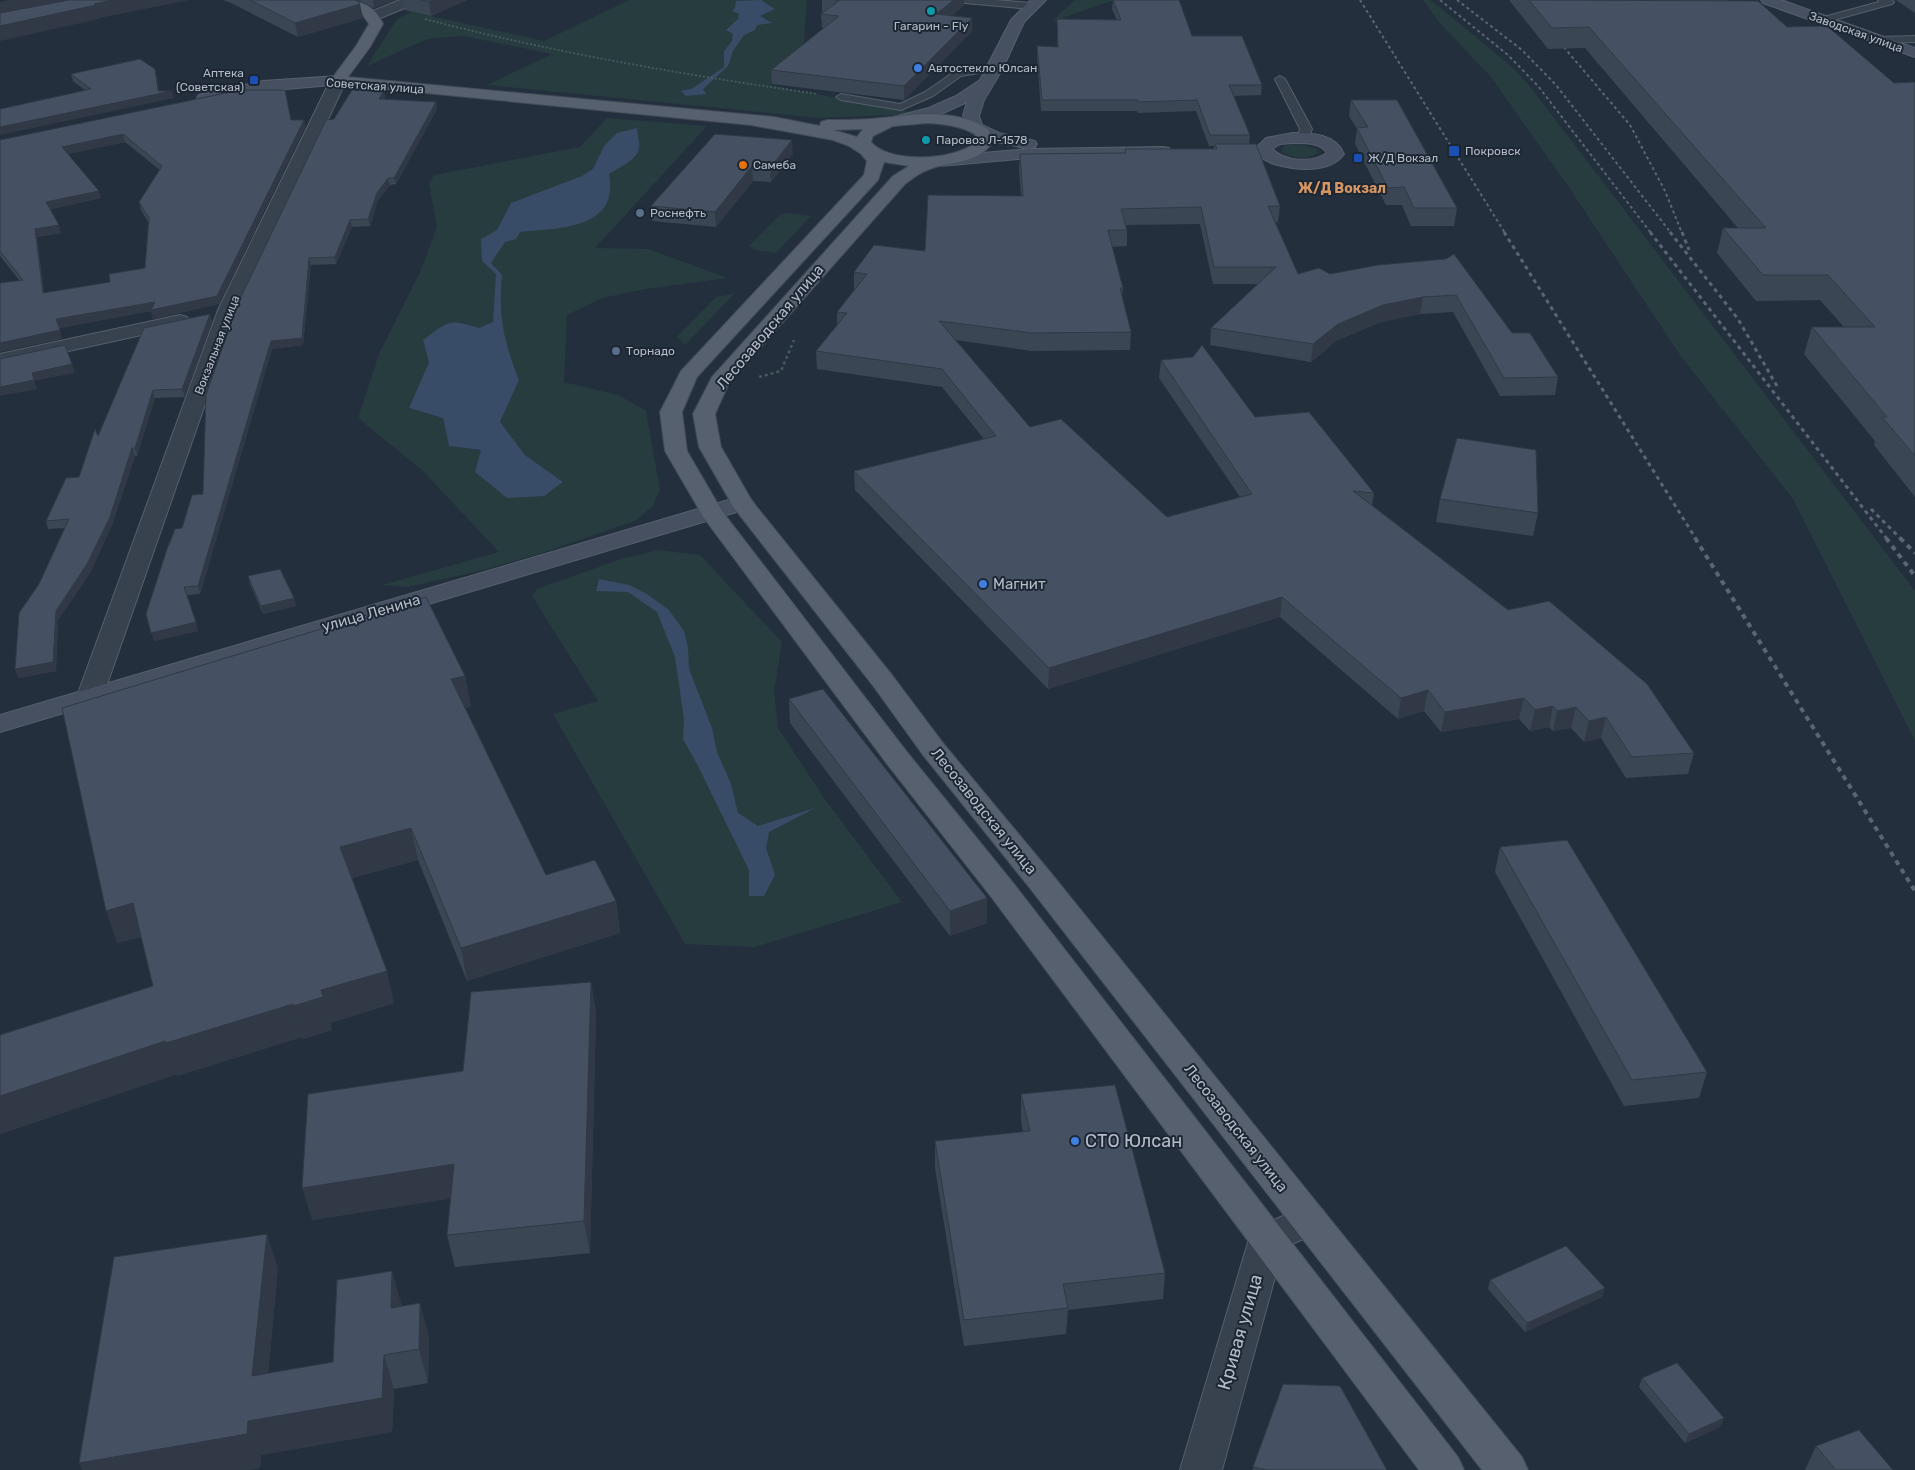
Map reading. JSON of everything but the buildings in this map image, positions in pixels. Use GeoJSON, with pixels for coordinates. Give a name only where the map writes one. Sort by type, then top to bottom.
{"type":"FeatureCollection","features":[{"type":"Feature","properties":{"kind":"main road"},"geometry":{"type":"LineString","coordinates":[[343,0],[365,9],[373,16]]}},
{"type":"Feature","properties":{"kind":"main road","name":"Вокзальная улица"},"geometry":{"type":"LineString","coordinates":[[338,82],[363,47],[376,24],[373,16]]}},
{"type":"Feature","properties":{"kind":"main road","name":"Советская улица"},"geometry":{"type":"LineString","coordinates":[[338,82],[756,121],[842,125],[895,121]]}},
{"type":"Feature","properties":{"kind":"main road"},"geometry":{"type":"LineString","coordinates":[[895,121],[912,118],[942,119],[975,128],[982,132],[985,139],[980,149],[962,157],[940,161]]}},
{"type":"Feature","properties":{"kind":"main road","name":"Советская улица"},"geometry":{"type":"LineString","coordinates":[[756,121],[839,136],[883,156],[901,160],[940,161]]}},
{"type":"Feature","properties":{"kind":"main road","name":"Лесозаводская улица"},"geometry":{"type":"LineString","coordinates":[[895,121],[883,124],[866,134],[863,142],[876,160],[872,176],[688,375],[670,412],[676,451],[877,673],[933,749],[1310,1220],[1507,1470]]}},
{"type":"Feature","properties":{"kind":"main road","name":"Лесозаводская улица"},"geometry":{"type":"LineString","coordinates":[[940,161],[919,167],[899,180],[719,381],[704,414],[710,447],[727,508],[897,758],[1003,891],[1443,1470]]}},
{"type":"Feature","properties":{"kind":"street"},"geometry":{"type":"LineString","coordinates":[[373,16],[412,0]]}},
{"type":"Feature","properties":{"kind":"street","name":"Заводская улица"},"geometry":{"type":"LineString","coordinates":[[1768,0],[1915,53]]}},
{"type":"Feature","properties":{"kind":"street"},"geometry":{"type":"LineString","coordinates":[[1035,3],[1018,20],[990,77],[976,100],[971,116],[975,128],[994,137],[1013,142],[1040,146],[1126,152]]}},
{"type":"Feature","properties":{"kind":"street"},"geometry":{"type":"LineString","coordinates":[[895,121],[935,111],[962,99],[990,77]]}},
{"type":"Feature","properties":{"kind":"street","name":"Советская улица"},"geometry":{"type":"LineString","coordinates":[[195,100],[263,86],[338,82]]}},
{"type":"Feature","properties":{"kind":"street","name":"Вокзальная улица"},"geometry":{"type":"LineString","coordinates":[[90,696],[212,314],[338,82]]}},
{"type":"Feature","properties":{"kind":"street"},"geometry":{"type":"LineString","coordinates":[[1205,152],[1265,153],[1283,161],[1305,164],[1326,161],[1336,154],[1332,147],[1324,143],[1303,138],[1281,139],[1271,142],[1265,145],[1263,150],[1265,153]]}},
{"type":"Feature","properties":{"kind":"street"},"geometry":{"type":"LineString","coordinates":[[940,161],[995,155],[1175,152]]}},
{"type":"Feature","properties":{"kind":"street"},"geometry":{"type":"LineString","coordinates":[[0,360],[212,314]]}},
{"type":"Feature","properties":{"kind":"street","name":"улица Ленина"},"geometry":{"type":"LineString","coordinates":[[0,724],[727,508]]}},
{"type":"Feature","properties":{"kind":"street"},"geometry":{"type":"LineString","coordinates":[[1267,1239],[1310,1220]]}},
{"type":"Feature","properties":{"kind":"street","name":"Кривая улица"},"geometry":{"type":"LineString","coordinates":[[1201,1470],[1267,1239]]}},
{"type":"Feature","properties":{"kind":"lane"},"geometry":{"type":"LineString","coordinates":[[965,0],[1035,3]]}},
{"type":"Feature","properties":{"kind":"lane"},"geometry":{"type":"LineString","coordinates":[[1823,20],[1889,2],[1883,0]]}},
{"type":"Feature","properties":{"kind":"lane"},"geometry":{"type":"LineString","coordinates":[[1878,40],[1915,39]]}},
{"type":"Feature","properties":{"kind":"lane"},"geometry":{"type":"LineString","coordinates":[[841,97],[902,107],[929,94],[958,74],[979,70],[990,77]]}},
{"type":"Feature","properties":{"kind":"lane"},"geometry":{"type":"LineString","coordinates":[[1280,79],[1306,129],[1303,138]]}},
{"type":"Feature","properties":{"kind":"path"},"geometry":{"type":"LineString","coordinates":[[387,11],[437,21],[489,36],[719,80],[841,97]]}},
{"type":"Feature","properties":{"kind":"path"},"geometry":{"type":"LineString","coordinates":[[754,379],[781,371],[795,338]]}},
{"type":"Feature","properties":{"kind":"green space"},"geometry":{"type":"Polygon","coordinates":[[[629,0],[807,0],[803,55],[770,85],[909,112],[892,115],[819,118],[487,85],[552,54],[463,36],[427,39],[367,66],[397,19],[412,12],[544,41],[629,0]]]}},
{"type":"Feature","properties":{"kind":"green space"},"geometry":{"type":"Polygon","coordinates":[[[1075,0],[1114,0],[1051,22],[1075,0]]]}},
{"type":"Feature","properties":{"kind":"green space"},"geometry":{"type":"Polygon","coordinates":[[[1423,0],[1430,0],[1453,18],[1512,67],[1529,85],[1915,591],[1915,741],[1793,499],[1680,355],[1568,186],[1491,77],[1439,22],[1423,0]]]}},
{"type":"Feature","properties":{"kind":"green space"},"geometry":{"type":"Polygon","coordinates":[[[607,118],[707,126],[595,248],[648,249],[728,278],[646,289],[602,298],[567,315],[564,382],[618,395],[646,411],[660,490],[652,507],[635,521],[536,555],[475,572],[408,587],[382,585],[499,552],[422,470],[358,418],[379,354],[420,272],[437,227],[429,184],[434,175],[580,147],[607,118]],[[460,322],[429,362],[409,408],[443,418],[449,446],[481,450],[562,482],[525,455],[500,422],[519,380],[513,366],[479,328],[460,322]]]}},
{"type":"Feature","properties":{"kind":"green space"},"geometry":{"type":"Polygon","coordinates":[[[1296,144],[1316,148],[1318,153],[1300,158],[1290,156],[1281,151],[1284,146],[1296,144]]]}},
{"type":"Feature","properties":{"kind":"green space"},"geometry":{"type":"Polygon","coordinates":[[[788,213],[811,216],[776,253],[755,250],[749,246],[780,215],[788,213]]]}},
{"type":"Feature","properties":{"kind":"green space"},"geometry":{"type":"Polygon","coordinates":[[[734,294],[685,345],[677,337],[716,297],[734,294]]]}},
{"type":"Feature","properties":{"kind":"green space"},"geometry":{"type":"Polygon","coordinates":[[[658,550],[700,555],[782,642],[774,692],[778,728],[824,798],[902,902],[755,947],[685,944],[553,714],[598,701],[532,596],[537,589],[621,559],[658,550]]]}},
{"type":"Feature","properties":{"kind":"water"},"geometry":{"type":"Polygon","coordinates":[[[761,0],[775,9],[760,16],[772,23],[757,25],[755,30],[744,35],[733,51],[728,66],[703,89],[706,94],[686,96],[681,91],[693,88],[724,67],[724,51],[732,41],[733,34],[726,30],[738,19],[739,14],[732,11],[735,8],[736,1],[761,0]]]}},
{"type":"Feature","properties":{"kind":"water"},"geometry":{"type":"Polygon","coordinates":[[[637,128],[638,152],[631,160],[609,174],[610,192],[605,206],[596,216],[568,227],[520,232],[516,239],[505,242],[491,263],[502,275],[501,303],[503,329],[519,380],[500,422],[525,455],[563,482],[544,496],[507,498],[475,472],[481,450],[449,446],[443,418],[409,408],[429,362],[423,340],[449,323],[461,323],[479,328],[493,322],[496,274],[482,261],[481,239],[497,230],[511,203],[582,176],[593,169],[604,146],[617,133],[637,128]]]}},
{"type":"Feature","properties":{"kind":"water"},"geometry":{"type":"Polygon","coordinates":[[[599,579],[629,585],[647,594],[669,610],[684,631],[688,648],[689,669],[712,728],[717,752],[731,784],[738,813],[758,826],[815,808],[769,832],[766,848],[775,875],[764,896],[749,896],[749,870],[683,739],[684,719],[675,657],[657,612],[628,592],[596,591],[599,579]]]}},
{"type":"Feature","properties":{"kind":"railway"},"geometry":{"type":"LineString","coordinates":[[1360,0],[1505,233]]}},
{"type":"Feature","properties":{"kind":"railway"},"geometry":{"type":"LineString","coordinates":[[1440,0],[1508,55],[1538,86],[1651,233]]}},
{"type":"Feature","properties":{"kind":"railway"},"geometry":{"type":"LineString","coordinates":[[1457,0],[1522,50],[1556,85],[1671,233]]}},
{"type":"Feature","properties":{"kind":"railway"},"geometry":{"type":"LineString","coordinates":[[1556,38],[1630,125],[1665,191],[1682,233]]}},
{"type":"Feature","properties":{"kind":"railway"},"geometry":{"type":"LineString","coordinates":[[1504,232],[1696,539]]}},
{"type":"Feature","properties":{"kind":"railway"},"geometry":{"type":"LineString","coordinates":[[1650,232],[1887,539]]}},
{"type":"Feature","properties":{"kind":"railway"},"geometry":{"type":"LineString","coordinates":[[1670,232],[1738,319],[1777,386]]}},
{"type":"Feature","properties":{"kind":"railway"},"geometry":{"type":"LineString","coordinates":[[1682,232],[1689,250]]}},
{"type":"Feature","properties":{"kind":"railway"},"geometry":{"type":"LineString","coordinates":[[1871,509],[1915,553]]}},
{"type":"Feature","properties":{"kind":"railway"},"geometry":{"type":"LineString","coordinates":[[1695,538],[1915,891]]}},
{"type":"Feature","properties":{"kind":"railway"},"geometry":{"type":"LineString","coordinates":[[1886,538],[1915,576]]}},
{"type":"Feature","properties":{"kind":"place","name":"Гагарин - Fly"},"geometry":{"type":"Point","coordinates":[931,11]}},
{"type":"Feature","properties":{"kind":"place","name":"Автостекло Юлсан"},"geometry":{"type":"Point","coordinates":[918,68]}},
{"type":"Feature","properties":{"kind":"place","name":"Аптека (Советская)"},"geometry":{"type":"Point","coordinates":[254,80]}},
{"type":"Feature","properties":{"kind":"place","name":"Паровоз Л-1578"},"geometry":{"type":"Point","coordinates":[926,140]}},
{"type":"Feature","properties":{"kind":"place","name":"Покровск"},"geometry":{"type":"Point","coordinates":[1454,151]}},
{"type":"Feature","properties":{"kind":"place","name":"Ж/Д Вокзал"},"geometry":{"type":"Point","coordinates":[1358,158]}},
{"type":"Feature","properties":{"kind":"place","name":"Самеба"},"geometry":{"type":"Point","coordinates":[743,165]}},
{"type":"Feature","properties":{"kind":"place","name":"Роснефть"},"geometry":{"type":"Point","coordinates":[640,213]}},
{"type":"Feature","properties":{"kind":"place","name":"Торнадо"},"geometry":{"type":"Point","coordinates":[616,351]}},
{"type":"Feature","properties":{"kind":"place","name":"Магнит"},"geometry":{"type":"Point","coordinates":[983,584]}},
{"type":"Feature","properties":{"kind":"place","name":"СТО Юлсан"},"geometry":{"type":"Point","coordinates":[1075,1141]}},
{"type":"Feature","properties":{"kind":"district","name":"Ж/Д Вокзал"},"geometry":{"type":"Point","coordinates":[1342,188]}}]}
